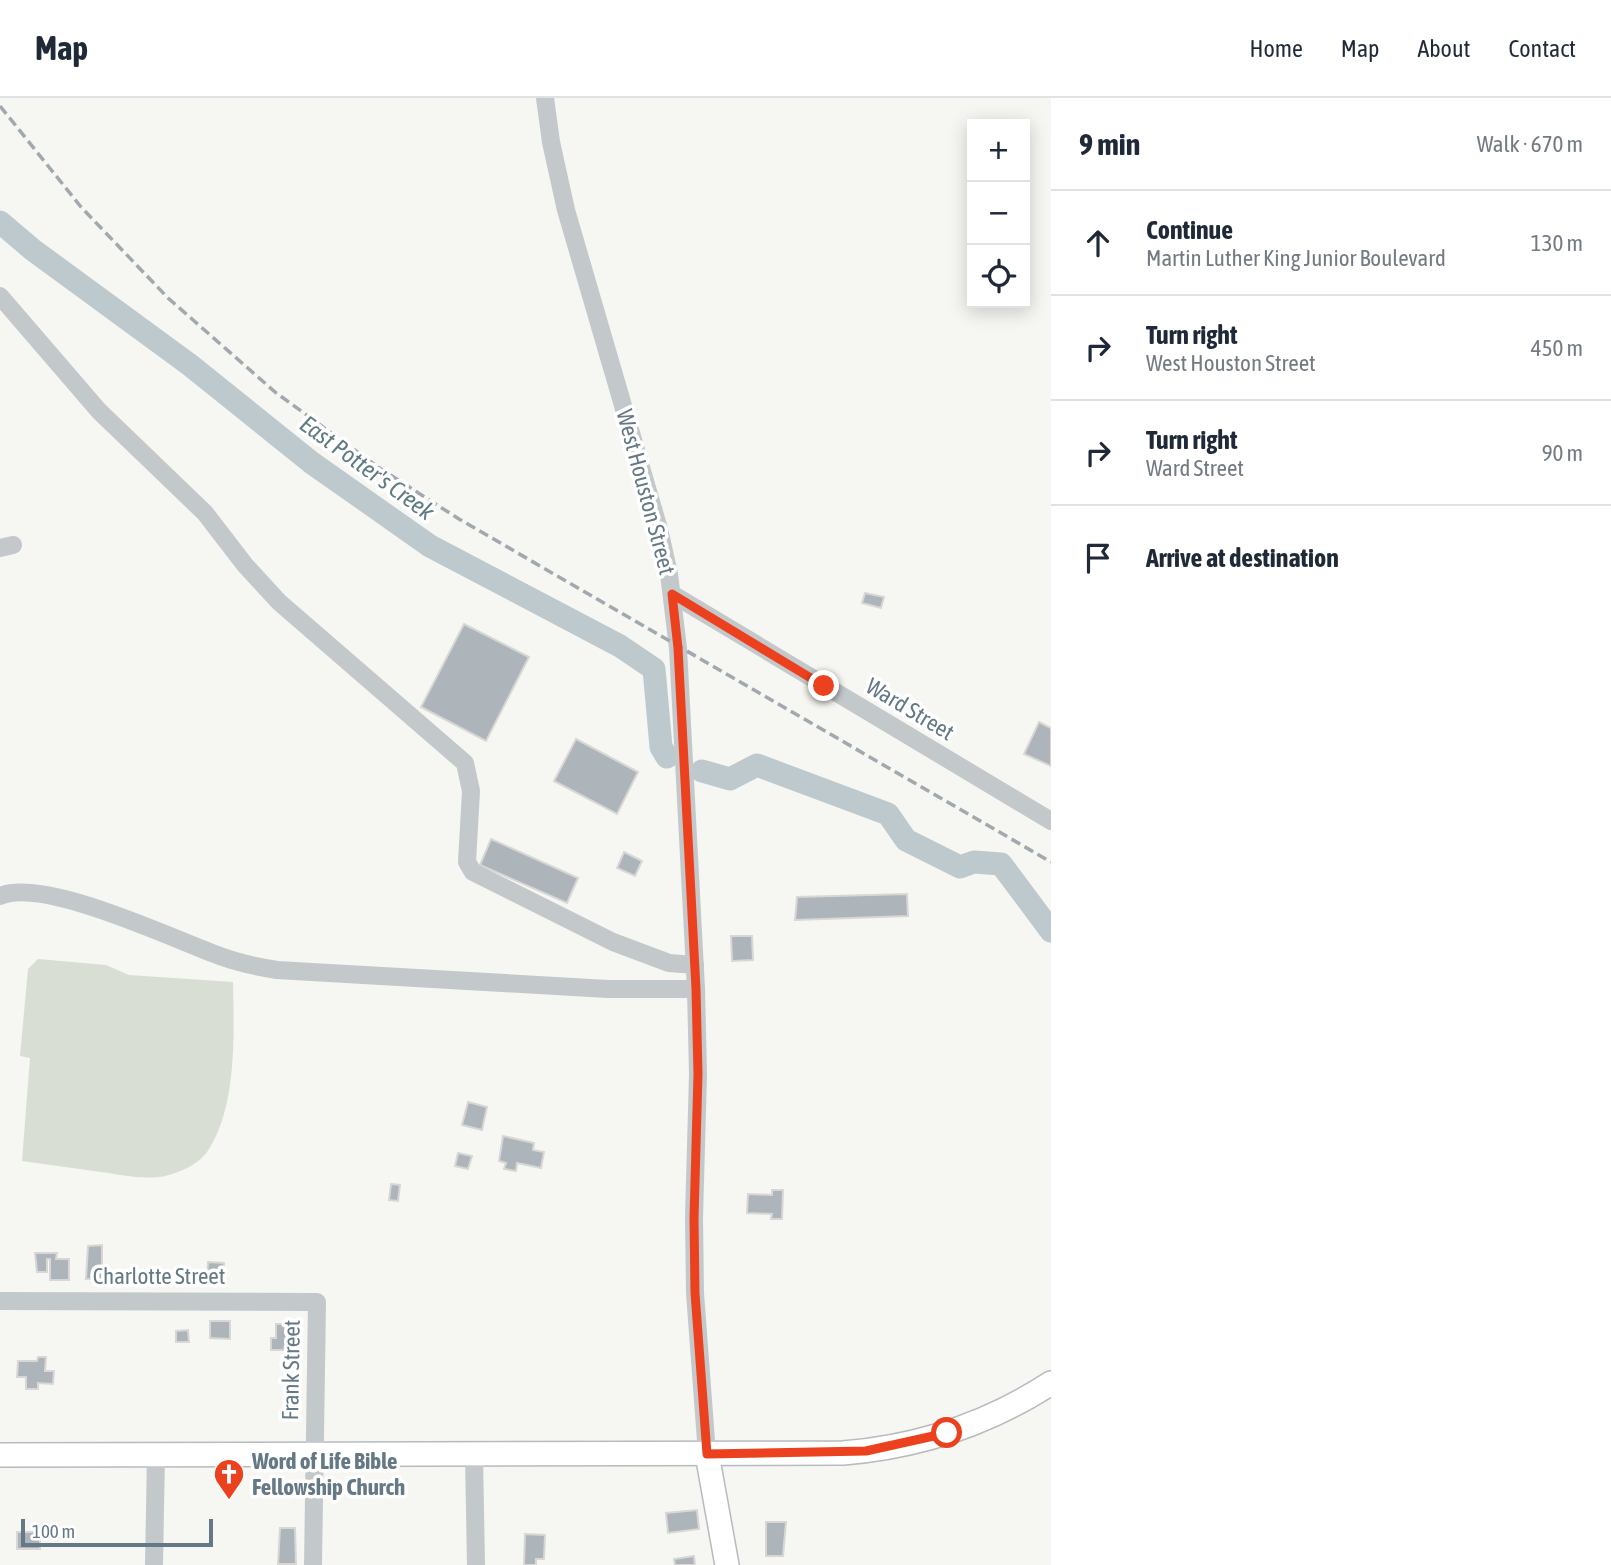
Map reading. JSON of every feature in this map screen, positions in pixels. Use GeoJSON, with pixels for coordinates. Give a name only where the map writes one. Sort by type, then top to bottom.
{"type":"FeatureCollection","features":[{"type":"Feature","properties":{"kind":"main road"},"geometry":{"type":"LineString","coordinates":[[0,1455],[843,1453],[895,1447],[947,1433],[1014,1404],[1051,1382]]}},
{"type":"Feature","properties":{"kind":"main road","name":"West Houston Street"},"geometry":{"type":"LineString","coordinates":[[707,1454],[727,1565]]}},
{"type":"Feature","properties":{"kind":"street","name":"West Houston Street"},"geometry":{"type":"LineString","coordinates":[[545,98],[558,176],[580,261],[645,474],[672,594],[678,648],[696,989],[698,1074],[695,1293],[707,1454]]}},
{"type":"Feature","properties":{"kind":"street"},"geometry":{"type":"LineString","coordinates":[[0,296],[99,411],[198,505],[279,603],[465,763],[471,791],[467,862],[473,872],[613,942],[669,963],[695,965]]}},
{"type":"Feature","properties":{"kind":"street","name":"Ward Street"},"geometry":{"type":"LineString","coordinates":[[672,594],[1051,821]]}},
{"type":"Feature","properties":{"kind":"street"},"geometry":{"type":"LineString","coordinates":[[0,896],[17,891],[48,895],[132,920],[220,956],[277,970],[608,989],[696,989]]}},
{"type":"Feature","properties":{"kind":"street","name":"Charlotte Street"},"geometry":{"type":"LineString","coordinates":[[0,1301],[317,1302]]}},
{"type":"Feature","properties":{"kind":"street","name":"Frank Street"},"geometry":{"type":"LineString","coordinates":[[313,1565],[317,1302]]}},
{"type":"Feature","properties":{"kind":"street"},"geometry":{"type":"LineString","coordinates":[[154,1565],[156,1455]]}},
{"type":"Feature","properties":{"kind":"street"},"geometry":{"type":"LineString","coordinates":[[474,1455],[475,1565]]}},
{"type":"Feature","properties":{"kind":"shaded area"},"geometry":{"type":"Polygon","coordinates":[[[38,959],[106,965],[129,975],[233,982],[233,1046],[229,1090],[218,1131],[201,1159],[177,1172],[149,1177],[22,1161],[30,1058],[20,1056],[28,969],[38,959]]]}},
{"type":"Feature","properties":{"kind":"building"},"geometry":{"type":"Polygon","coordinates":[[[865,593],[884,597],[881,608],[862,603],[865,593]]]}},
{"type":"Feature","properties":{"kind":"building"},"geometry":{"type":"Polygon","coordinates":[[[464,624],[529,657],[486,741],[421,707],[464,624]]]}},
{"type":"Feature","properties":{"kind":"building"},"geometry":{"type":"Polygon","coordinates":[[[1039,722],[1051,728],[1051,766],[1024,754],[1039,722]]]}},
{"type":"Feature","properties":{"kind":"building"},"geometry":{"type":"Polygon","coordinates":[[[576,739],[638,772],[617,814],[554,781],[576,739]]]}},
{"type":"Feature","properties":{"kind":"building"},"geometry":{"type":"Polygon","coordinates":[[[491,839],[578,878],[567,903],[480,865],[491,839]]]}},
{"type":"Feature","properties":{"kind":"building"},"geometry":{"type":"Polygon","coordinates":[[[624,852],[642,861],[635,876],[617,868],[624,852]]]}},
{"type":"Feature","properties":{"kind":"building"},"geometry":{"type":"Polygon","coordinates":[[[907,894],[908,916],[795,920],[797,897],[907,894]]]}},
{"type":"Feature","properties":{"kind":"building"},"geometry":{"type":"Polygon","coordinates":[[[731,936],[752,936],[753,960],[732,961],[731,936]]]}},
{"type":"Feature","properties":{"kind":"building"},"geometry":{"type":"Polygon","coordinates":[[[468,1102],[487,1107],[482,1130],[462,1125],[468,1102]]]}},
{"type":"Feature","properties":{"kind":"building"},"geometry":{"type":"Polygon","coordinates":[[[503,1136],[534,1143],[533,1150],[544,1152],[541,1168],[517,1163],[516,1171],[504,1169],[506,1163],[499,1161],[503,1136]]]}},
{"type":"Feature","properties":{"kind":"building"},"geometry":{"type":"Polygon","coordinates":[[[458,1153],[472,1156],[468,1169],[455,1166],[458,1153]]]}},
{"type":"Feature","properties":{"kind":"building"},"geometry":{"type":"Polygon","coordinates":[[[391,1184],[400,1185],[398,1201],[389,1200],[391,1184]]]}},
{"type":"Feature","properties":{"kind":"building"},"geometry":{"type":"Polygon","coordinates":[[[772,1190],[783,1190],[782,1219],[771,1219],[772,1214],[747,1213],[748,1194],[772,1195],[772,1190]]]}},
{"type":"Feature","properties":{"kind":"building"},"geometry":{"type":"Polygon","coordinates":[[[102,1245],[102,1279],[86,1279],[88,1246],[102,1245]]]}},
{"type":"Feature","properties":{"kind":"building"},"geometry":{"type":"Polygon","coordinates":[[[35,1253],[57,1253],[56,1259],[69,1259],[69,1280],[50,1280],[50,1259],[47,1259],[47,1272],[37,1272],[35,1253]]]}},
{"type":"Feature","properties":{"kind":"building"},"geometry":{"type":"Polygon","coordinates":[[[208,1262],[224,1263],[223,1283],[207,1281],[208,1262]]]}},
{"type":"Feature","properties":{"kind":"building"},"geometry":{"type":"Polygon","coordinates":[[[210,1321],[230,1321],[230,1339],[210,1338],[210,1321]]]}},
{"type":"Feature","properties":{"kind":"building"},"geometry":{"type":"Polygon","coordinates":[[[276,1324],[292,1324],[291,1350],[271,1350],[271,1338],[276,1338],[276,1324]]]}},
{"type":"Feature","properties":{"kind":"building"},"geometry":{"type":"Polygon","coordinates":[[[188,1330],[189,1342],[176,1342],[176,1331],[188,1330]]]}},
{"type":"Feature","properties":{"kind":"building"},"geometry":{"type":"Polygon","coordinates":[[[38,1357],[46,1357],[45,1371],[54,1371],[53,1384],[38,1383],[38,1389],[26,1389],[26,1377],[17,1377],[18,1361],[37,1361],[38,1357]]]}},
{"type":"Feature","properties":{"kind":"building"},"geometry":{"type":"Polygon","coordinates":[[[697,1510],[699,1529],[668,1533],[666,1513],[697,1510]]]}},
{"type":"Feature","properties":{"kind":"building"},"geometry":{"type":"Polygon","coordinates":[[[766,1522],[786,1522],[783,1556],[766,1556],[766,1522]]]}},
{"type":"Feature","properties":{"kind":"building"},"geometry":{"type":"Polygon","coordinates":[[[280,1528],[295,1528],[296,1564],[278,1564],[280,1528]]]}},
{"type":"Feature","properties":{"kind":"building"},"geometry":{"type":"Polygon","coordinates":[[[17,1532],[40,1532],[40,1549],[17,1549],[17,1532]]]}},
{"type":"Feature","properties":{"kind":"building"},"geometry":{"type":"Polygon","coordinates":[[[525,1534],[545,1535],[544,1559],[536,1559],[536,1565],[524,1565],[525,1534]]]}},
{"type":"Feature","properties":{"kind":"building"},"geometry":{"type":"Polygon","coordinates":[[[694,1556],[695,1565],[675,1565],[674,1559],[694,1556]]]}},
{"type":"Feature","properties":{"kind":"waterway","name":"East Potter's Creek"},"geometry":{"type":"LineString","coordinates":[[0,222],[33,250],[190,365],[312,463],[430,546],[620,646],[654,669],[661,747],[667,757]]}},
{"type":"Feature","properties":{"kind":"waterway","name":"East Potter's Creek"},"geometry":{"type":"LineString","coordinates":[[702,771],[730,779],[757,765],[888,814],[906,840],[960,867],[974,862],[1001,864],[1051,931]]}},
{"type":"Feature","properties":{"kind":"railway"},"geometry":{"type":"LineString","coordinates":[[0,106],[81,207],[168,298],[275,392],[378,467],[459,519],[1051,862]]}},
{"type":"Feature","properties":{"kind":"place","name":"Word of Life Bible Fellowship Church"},"geometry":{"type":"Point","coordinates":[229,1501]}},
{"type":"Feature","properties":{"kind":"route"},"geometry":{"type":"LineString","coordinates":[[824,686],[672,594],[678,648],[696,989],[698,1074],[695,1293],[707,1454],[866,1451],[947,1433]]}}]}
